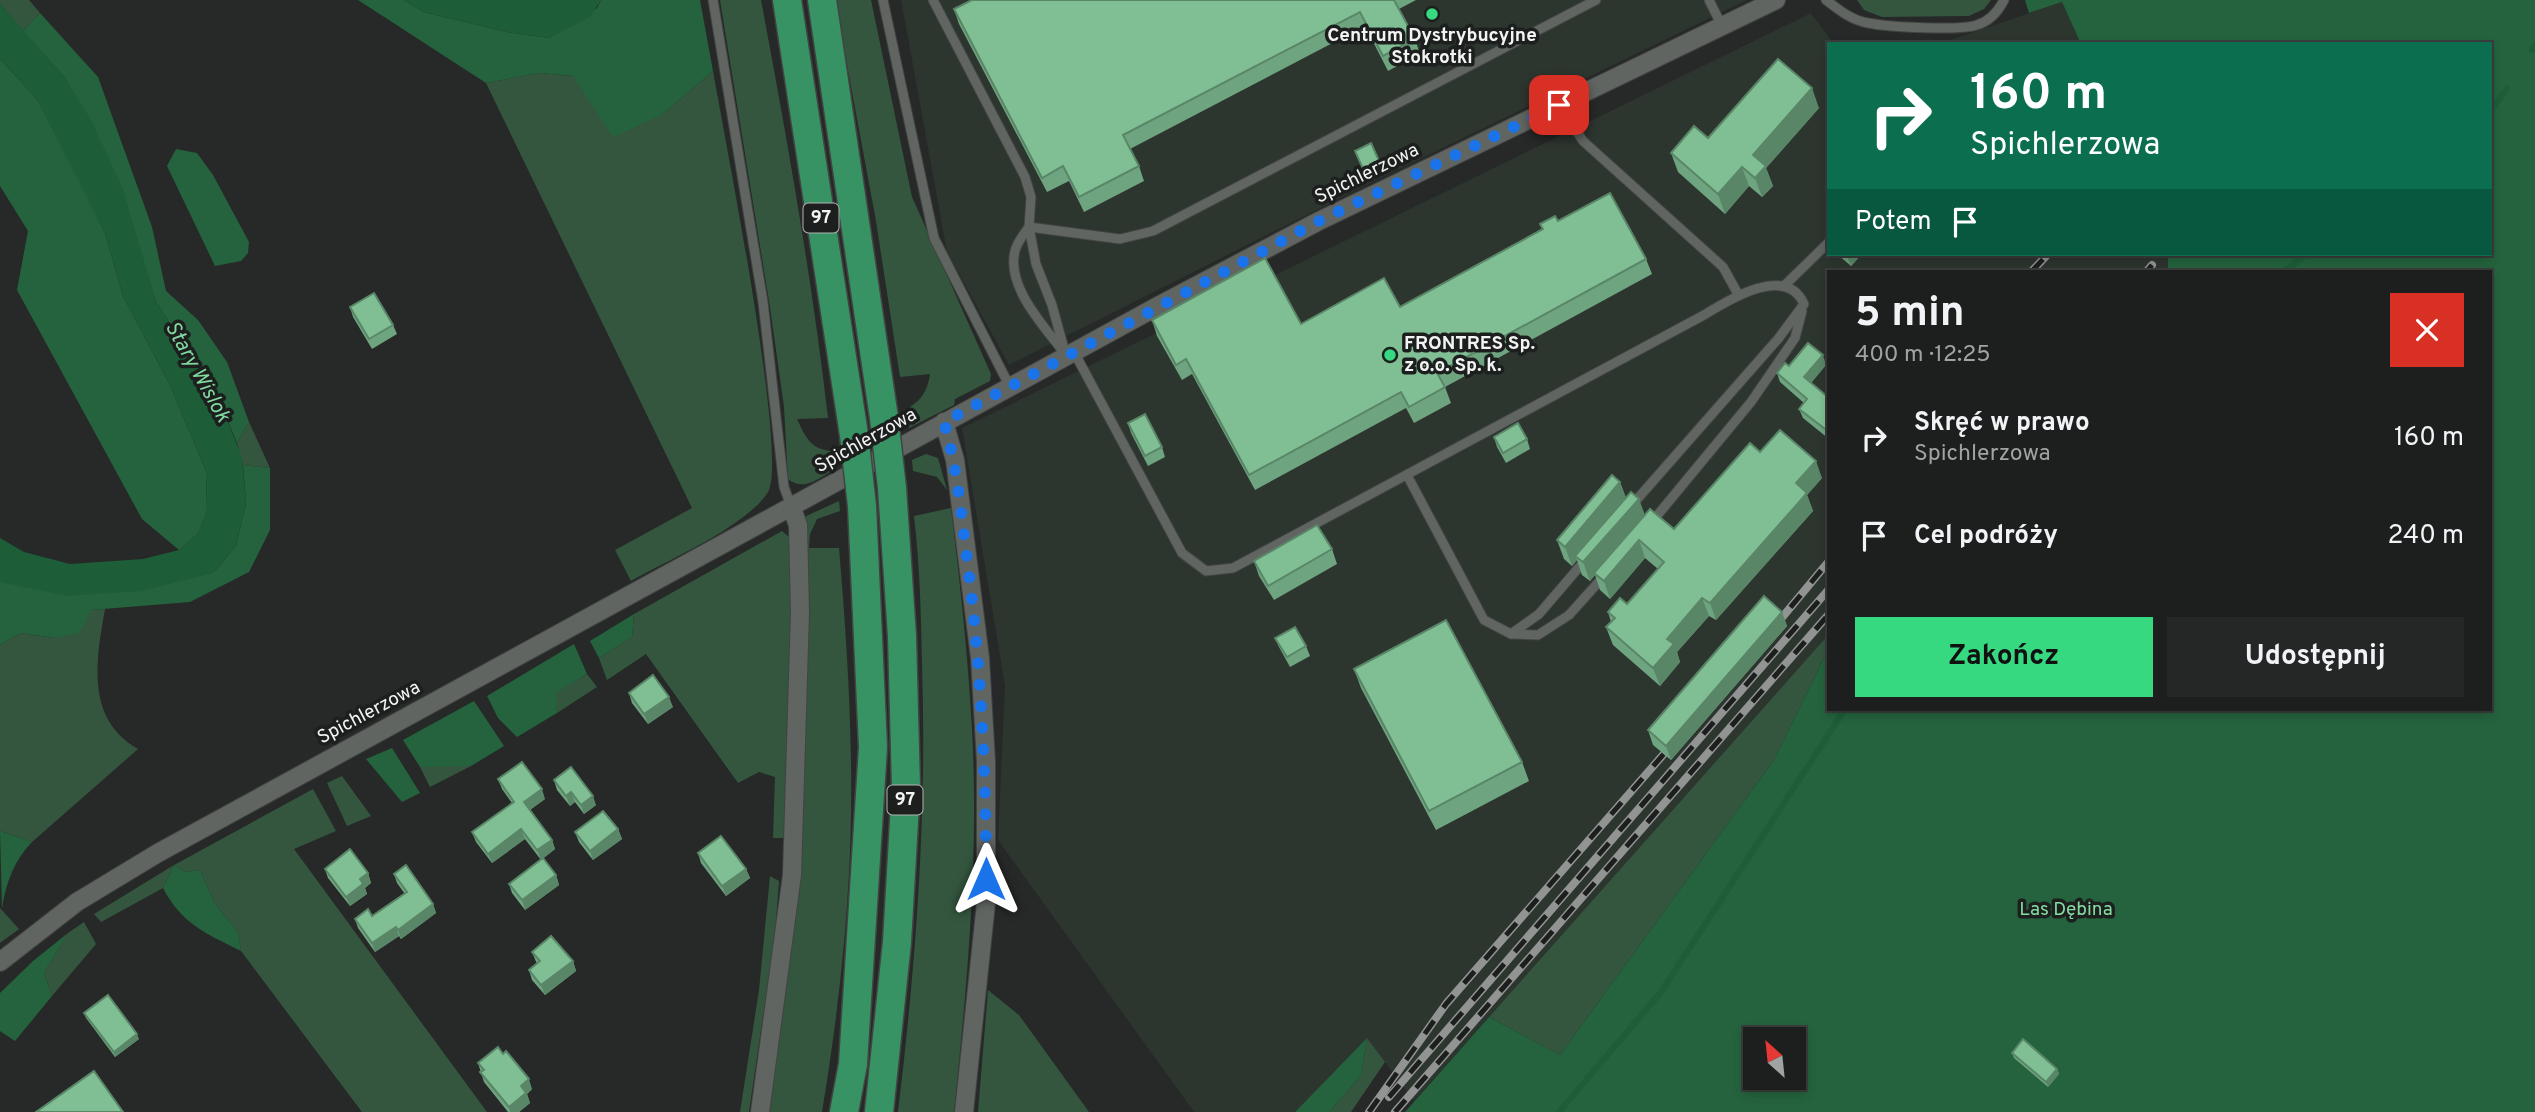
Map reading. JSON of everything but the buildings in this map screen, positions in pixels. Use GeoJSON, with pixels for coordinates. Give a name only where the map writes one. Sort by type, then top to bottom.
{"type":"FeatureCollection","features":[{"type":"Feature","properties":{"kind":"main road","name":"97"},"geometry":{"type":"LineString","coordinates":[[787,0],[854,435],[862,506],[873,747],[853,1064],[845,1112]]}},
{"type":"Feature","properties":{"kind":"main road","name":"97"},"geometry":{"type":"LineString","coordinates":[[822,0],[884,418],[892,488],[902,636],[906,787],[897,942],[879,1112]]}},
{"type":"Feature","properties":{"kind":"street","name":"Spichlerzowa"},"geometry":{"type":"LineString","coordinates":[[0,962],[77,902],[146,859],[944,422],[1319,221],[1776,0]]}},
{"type":"Feature","properties":{"kind":"street"},"geometry":{"type":"LineString","coordinates":[[944,422],[955,460],[980,657],[986,762],[986,903],[964,1112]]}},
{"type":"Feature","properties":{"kind":"street"},"geometry":{"type":"LineString","coordinates":[[760,1112],[792,875],[800,612],[798,525],[791,506]]}},
{"type":"Feature","properties":{"kind":"lane"},"geometry":{"type":"LineString","coordinates":[[713,0],[763,302],[784,487],[791,506]]}},
{"type":"Feature","properties":{"kind":"lane"},"geometry":{"type":"LineString","coordinates":[[883,0],[934,238],[1010,387]]}},
{"type":"Feature","properties":{"kind":"lane"},"geometry":{"type":"LineString","coordinates":[[933,0],[1025,177],[1031,197],[1029,227],[1036,264],[1070,354],[1182,553],[1206,571],[1233,568],[1704,315],[1738,294],[1786,284],[1827,244]]}},
{"type":"Feature","properties":{"kind":"lane"},"geometry":{"type":"LineString","coordinates":[[1029,227],[1120,239],[1153,231],[1596,0]]}},
{"type":"Feature","properties":{"kind":"lane"},"geometry":{"type":"LineString","coordinates":[[1709,0],[1722,26]]}},
{"type":"Feature","properties":{"kind":"lane"},"geometry":{"type":"LineString","coordinates":[[1826,0],[1845,15],[1868,23],[1961,27],[1978,25],[1993,16],[2004,0]]}},
{"type":"Feature","properties":{"kind":"lane"},"geometry":{"type":"LineString","coordinates":[[1559,105],[1583,141],[1723,267],[1738,294]]}},
{"type":"Feature","properties":{"kind":"lane"},"geometry":{"type":"LineString","coordinates":[[1029,227],[1015,248],[1013,263],[1019,284],[1034,313],[1070,354]]}},
{"type":"Feature","properties":{"kind":"lane"},"geometry":{"type":"LineString","coordinates":[[1647,527],[1751,402],[1795,338],[1804,304],[1798,290],[1786,284]]}},
{"type":"Feature","properties":{"kind":"lane"},"geometry":{"type":"LineString","coordinates":[[1629,509],[1778,339],[1804,304]]}},
{"type":"Feature","properties":{"kind":"lane"},"geometry":{"type":"LineString","coordinates":[[1407,475],[1484,620],[1511,634],[1538,635],[1569,615],[1613,566]]}},
{"type":"Feature","properties":{"kind":"lane"},"geometry":{"type":"LineString","coordinates":[[1511,634],[1539,614],[1593,551]]}},
{"type":"Feature","properties":{"kind":"shaded area"},"geometry":{"type":"Polygon","coordinates":[[[0,0],[29,0],[40,13],[23,31],[0,4],[0,0]]]}},
{"type":"Feature","properties":{"kind":"shaded area"},"geometry":{"type":"Polygon","coordinates":[[[720,0],[761,0],[780,104],[807,261],[828,418],[797,419],[810,442],[819,448],[833,451],[835,469],[806,484],[794,483],[788,479],[784,407],[770,307],[720,0]]]}},
{"type":"Feature","properties":{"kind":"shaded area"},"geometry":{"type":"Polygon","coordinates":[[[835,0],[871,0],[912,197],[991,374],[990,381],[955,399],[954,405],[909,428],[903,412],[922,396],[930,374],[900,377],[876,221],[835,0]]]}},
{"type":"Feature","properties":{"kind":"shaded area"},"geometry":{"type":"Polygon","coordinates":[[[901,0],[1747,0],[1358,189],[1009,365],[947,252],[901,0]]]}},
{"type":"Feature","properties":{"kind":"shaded area"},"geometry":{"type":"Polygon","coordinates":[[[1857,0],[1991,0],[1984,9],[1969,16],[1882,17],[1864,10],[1857,0]]]}},
{"type":"Feature","properties":{"kind":"shaded area"},"geometry":{"type":"Polygon","coordinates":[[[2062,2],[2080,42],[1945,42],[2062,2]]]}},
{"type":"Feature","properties":{"kind":"shaded area"},"geometry":{"type":"Polygon","coordinates":[[[1811,13],[1833,42],[1827,42],[1827,256],[2168,256],[2168,270],[1827,270],[1827,636],[1414,1101],[1367,1038],[1295,1112],[1194,1112],[998,840],[1005,686],[962,428],[1811,13]]]}},
{"type":"Feature","properties":{"kind":"shaded area"},"geometry":{"type":"Polygon","coordinates":[[[713,71],[752,290],[770,420],[772,467],[768,492],[758,505],[725,530],[631,581],[615,550],[692,508],[486,83],[539,73],[573,76],[663,114],[713,71]]]}},
{"type":"Feature","properties":{"kind":"shaded area"},"geometry":{"type":"Polygon","coordinates":[[[249,422],[270,468],[243,465],[237,443],[249,422]]]}},
{"type":"Feature","properties":{"kind":"shaded area"},"geometry":{"type":"Polygon","coordinates":[[[926,454],[938,458],[947,490],[937,477],[913,471],[912,460],[926,454]]]}},
{"type":"Feature","properties":{"kind":"shaded area"},"geometry":{"type":"Polygon","coordinates":[[[839,501],[840,511],[817,519],[810,534],[809,548],[839,548],[845,629],[850,710],[851,832],[839,993],[822,1112],[764,1112],[786,979],[804,517],[839,501]]]}},
{"type":"Feature","properties":{"kind":"shaded area"},"geometry":{"type":"Polygon","coordinates":[[[951,508],[966,647],[974,778],[973,873],[963,1017],[954,1112],[898,1112],[915,945],[923,777],[921,609],[914,516],[951,508]]]}},
{"type":"Feature","properties":{"kind":"shaded area"},"geometry":{"type":"Polygon","coordinates":[[[782,531],[790,538],[791,708],[784,838],[773,838],[775,777],[759,772],[738,783],[646,654],[607,680],[599,658],[632,637],[634,614],[782,531]]]}},
{"type":"Feature","properties":{"kind":"shaded area"},"geometry":{"type":"Polygon","coordinates":[[[105,609],[98,668],[102,705],[109,722],[138,749],[32,842],[0,831],[0,645],[21,633],[54,638],[91,610],[105,609]]]}},
{"type":"Feature","properties":{"kind":"shaded area"},"geometry":{"type":"Polygon","coordinates":[[[1827,636],[1827,652],[1774,760],[1560,1055],[1489,1017],[1827,636]]]}},
{"type":"Feature","properties":{"kind":"shaded area"},"geometry":{"type":"Polygon","coordinates":[[[587,674],[597,687],[557,713],[555,693],[587,674]]]}},
{"type":"Feature","properties":{"kind":"shaded area"},"geometry":{"type":"Polygon","coordinates":[[[471,766],[430,787],[420,767],[471,766]]]}},
{"type":"Feature","properties":{"kind":"shaded area"},"geometry":{"type":"Polygon","coordinates":[[[342,776],[371,816],[347,826],[327,783],[342,776]]]}},
{"type":"Feature","properties":{"kind":"shaded area"},"geometry":{"type":"Polygon","coordinates":[[[313,789],[336,831],[294,849],[487,1112],[362,1112],[241,951],[238,932],[215,904],[200,870],[185,872],[174,865],[313,789]]]}},
{"type":"Feature","properties":{"kind":"shaded area"},"geometry":{"type":"Polygon","coordinates":[[[174,865],[163,888],[101,922],[94,914],[174,865]]]}},
{"type":"Feature","properties":{"kind":"shaded area"},"geometry":{"type":"Polygon","coordinates":[[[770,876],[779,881],[775,934],[749,1112],[740,1112],[759,990],[770,876]]]}},
{"type":"Feature","properties":{"kind":"shaded area"},"geometry":{"type":"Polygon","coordinates":[[[0,908],[19,929],[0,943],[0,908]]]}},
{"type":"Feature","properties":{"kind":"shaded area"},"geometry":{"type":"Polygon","coordinates":[[[84,922],[96,944],[52,996],[44,973],[68,933],[84,922]]]}},
{"type":"Feature","properties":{"kind":"shaded area"},"geometry":{"type":"Polygon","coordinates":[[[988,990],[1019,1015],[1089,1112],[978,1112],[988,990]]]}},
{"type":"Feature","properties":{"kind":"shaded area"},"geometry":{"type":"Polygon","coordinates":[[[1367,1038],[1385,1062],[1351,1112],[1329,1112],[1361,1076],[1367,1038]]]}},
{"type":"Feature","properties":{"kind":"green space"},"geometry":{"type":"Polygon","coordinates":[[[358,0],[404,0],[424,12],[507,32],[549,38],[597,8],[601,0],[700,0],[713,71],[663,114],[613,137],[573,76],[539,73],[486,83],[358,0]]]}},
{"type":"Feature","properties":{"kind":"green space","name":"Las Dębina"},"geometry":{"type":"Polygon","coordinates":[[[2025,0],[2535,0],[2535,1112],[1405,1112],[1489,1017],[1560,1055],[1774,760],[1827,652],[1827,711],[2492,711],[2492,270],[2168,270],[2168,256],[2492,256],[2492,42],[2080,42],[2062,2],[2029,13],[2025,0]]]}},
{"type":"Feature","properties":{"kind":"green space"},"geometry":{"type":"Polygon","coordinates":[[[40,13],[98,77],[152,227],[166,291],[198,320],[227,362],[249,422],[237,443],[217,395],[156,302],[140,250],[66,79],[23,31],[40,13]]]}},
{"type":"Feature","properties":{"kind":"green space"},"geometry":{"type":"Polygon","coordinates":[[[0,59],[37,99],[79,179],[105,233],[123,296],[170,385],[206,471],[207,512],[198,534],[179,550],[142,519],[17,290],[28,231],[0,186],[0,59]]]}},
{"type":"Feature","properties":{"kind":"green space"},"geometry":{"type":"Polygon","coordinates":[[[176,149],[197,153],[213,175],[249,242],[248,253],[241,261],[215,266],[167,166],[176,149]]]}},
{"type":"Feature","properties":{"kind":"green space"},"geometry":{"type":"Polygon","coordinates":[[[243,465],[270,468],[270,530],[249,572],[190,602],[91,610],[79,633],[54,638],[21,633],[0,645],[0,582],[213,573],[236,546],[246,503],[243,465]]]}},
{"type":"Feature","properties":{"kind":"green space"},"geometry":{"type":"Polygon","coordinates":[[[634,614],[632,637],[599,658],[590,641],[634,614]]]}},
{"type":"Feature","properties":{"kind":"green space"},"geometry":{"type":"Polygon","coordinates":[[[574,644],[587,674],[556,693],[557,713],[517,737],[498,718],[487,696],[574,644]]]}},
{"type":"Feature","properties":{"kind":"green space"},"geometry":{"type":"Polygon","coordinates":[[[474,701],[504,746],[471,766],[420,767],[403,740],[474,701]]]}},
{"type":"Feature","properties":{"kind":"green space"},"geometry":{"type":"Polygon","coordinates":[[[392,748],[420,793],[402,802],[366,759],[392,748]]]}},
{"type":"Feature","properties":{"kind":"green space"},"geometry":{"type":"Polygon","coordinates":[[[0,831],[32,842],[12,872],[2,909],[0,831]]]}},
{"type":"Feature","properties":{"kind":"green space"},"geometry":{"type":"Polygon","coordinates":[[[174,865],[185,872],[200,870],[215,904],[238,932],[241,951],[206,933],[178,911],[163,888],[174,865]]]}},
{"type":"Feature","properties":{"kind":"green space"},"geometry":{"type":"Polygon","coordinates":[[[68,933],[44,973],[52,996],[15,1041],[0,1031],[0,993],[33,961],[68,933]]]}},
{"type":"Feature","properties":{"kind":"green space"},"geometry":{"type":"Polygon","coordinates":[[[1367,1038],[1361,1076],[1329,1112],[1295,1112],[1367,1038]]]}},
{"type":"Feature","properties":{"kind":"water"},"geometry":{"type":"Polygon","coordinates":[[[404,0],[601,0],[590,17],[549,38],[507,32],[424,12],[404,0]]]}},
{"type":"Feature","properties":{"kind":"water","name":"Stary Wislok"},"geometry":{"type":"Polygon","coordinates":[[[0,4],[66,79],[92,122],[123,189],[156,302],[217,395],[242,457],[246,503],[236,546],[213,573],[141,591],[68,596],[0,582],[0,538],[24,552],[70,564],[143,559],[179,550],[198,534],[207,512],[206,471],[170,385],[123,296],[105,233],[37,99],[0,59],[0,4]]]}},
{"type":"Feature","properties":{"kind":"waterway"},"geometry":{"type":"LineString","coordinates":[[2532,50],[2535,45]]}},
{"type":"Feature","properties":{"kind":"waterway"},"geometry":{"type":"LineString","coordinates":[[2492,109],[2507,89]]}},
{"type":"Feature","properties":{"kind":"waterway"},"geometry":{"type":"LineString","coordinates":[[2285,270],[2304,256]]}},
{"type":"Feature","properties":{"kind":"waterway"},"geometry":{"type":"LineString","coordinates":[[1559,1112],[1661,992],[1844,711]]}},
{"type":"Feature","properties":{"kind":"railway"},"geometry":{"type":"LineString","coordinates":[[2033,270],[2046,256]]}},
{"type":"Feature","properties":{"kind":"railway"},"geometry":{"type":"LineString","coordinates":[[2148,270],[2152,265]]}},
{"type":"Feature","properties":{"kind":"railway"},"geometry":{"type":"LineString","coordinates":[[1770,632],[1827,563]]}},
{"type":"Feature","properties":{"kind":"railway"},"geometry":{"type":"LineString","coordinates":[[1389,1097],[1827,591]]}},
{"type":"Feature","properties":{"kind":"railway"},"geometry":{"type":"LineString","coordinates":[[1395,1112],[1827,616]]}},
{"type":"Feature","properties":{"kind":"railway"},"geometry":{"type":"LineString","coordinates":[[1369,1112],[1446,1004],[1676,740]]}},
{"type":"Feature","properties":{"kind":"place","name":"Centrum Dystrybucyjne Stokrotki"},"geometry":{"type":"Point","coordinates":[1432,14]}},
{"type":"Feature","properties":{"kind":"place","name":"FRONTRES Sp. z o.o. Sp. k."},"geometry":{"type":"Point","coordinates":[1390,355]}},
{"type":"Feature","properties":{"kind":"route"},"geometry":{"type":"LineString","coordinates":[[986,879],[986,762],[980,657],[955,460],[944,422],[1319,221],[1559,105]]}}]}
